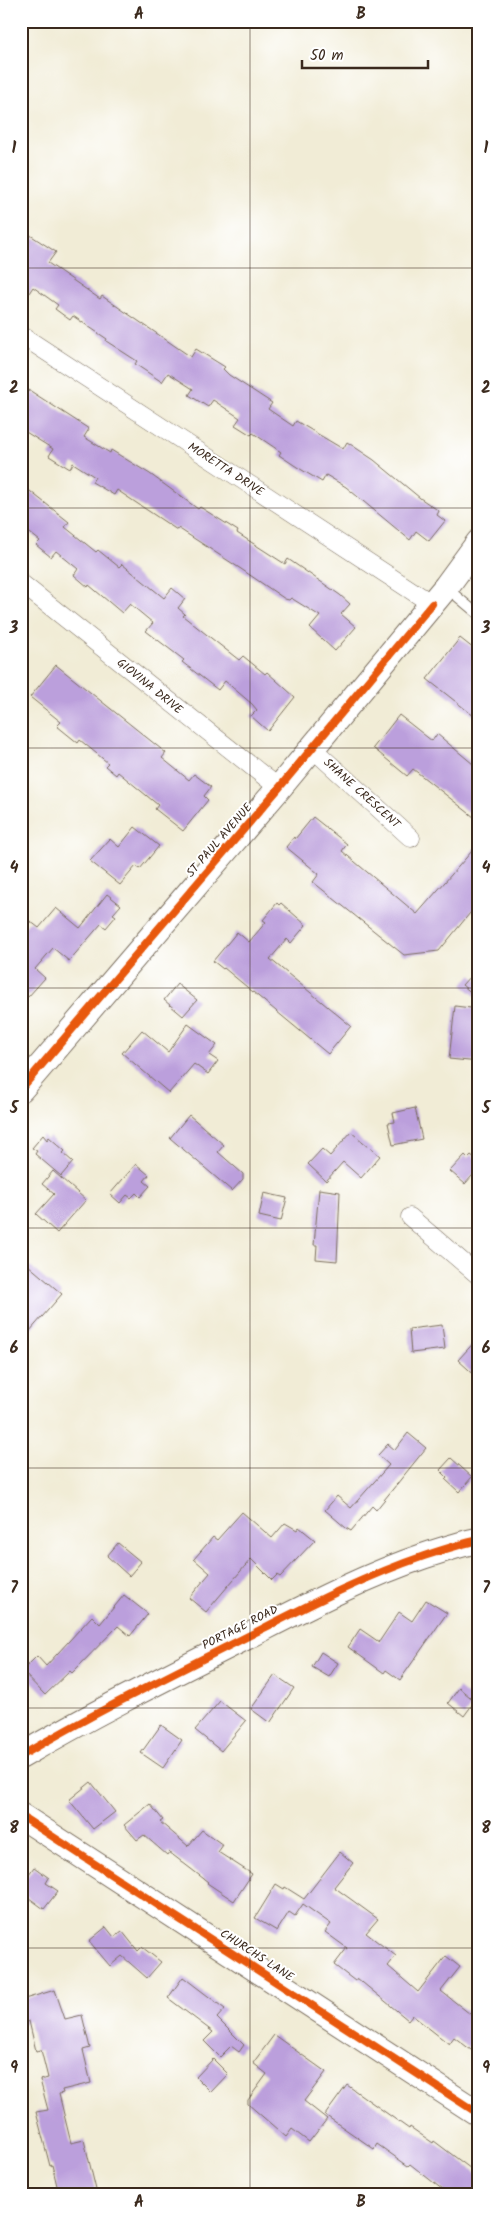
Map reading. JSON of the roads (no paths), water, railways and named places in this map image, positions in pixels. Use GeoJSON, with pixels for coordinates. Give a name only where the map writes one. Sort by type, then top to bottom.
{"type":"FeatureCollection","features":[{"type":"Feature","properties":{"kind":"street","name":"MORETTA DRIVE"},"geometry":{"type":"LineString","coordinates":[[21,335],[439,596]]}},
{"type":"Feature","properties":{"kind":"street","name":"ST PAUL AVENUE"},"geometry":{"type":"LineString","coordinates":[[21,1088],[312,749],[439,596],[479,542]]}},
{"type":"Feature","properties":{"kind":"street","name":"GIOVINA DRIVE"},"geometry":{"type":"LineString","coordinates":[[21,583],[279,788]]}},
{"type":"Feature","properties":{"kind":"street","name":"SHANE CRESCENT"},"geometry":{"type":"LineString","coordinates":[[312,749],[411,838]]}},
{"type":"Feature","properties":{"kind":"street"},"geometry":{"type":"LineString","coordinates":[[410,1216],[479,1276]]}},
{"type":"Feature","properties":{"kind":"street","name":"PORTAGE ROAD"},"geometry":{"type":"LineString","coordinates":[[21,1756],[65,1730],[150,1685],[328,1596],[387,1569],[464,1543],[479,1540]]}},
{"type":"Feature","properties":{"kind":"street","name":"CHURCHS LANE"},"geometry":{"type":"LineString","coordinates":[[21,1816],[479,2114]]}},
{"type":"Feature","properties":{"kind":"lane"},"geometry":{"type":"LineString","coordinates":[[439,596],[479,615]]}}]}
